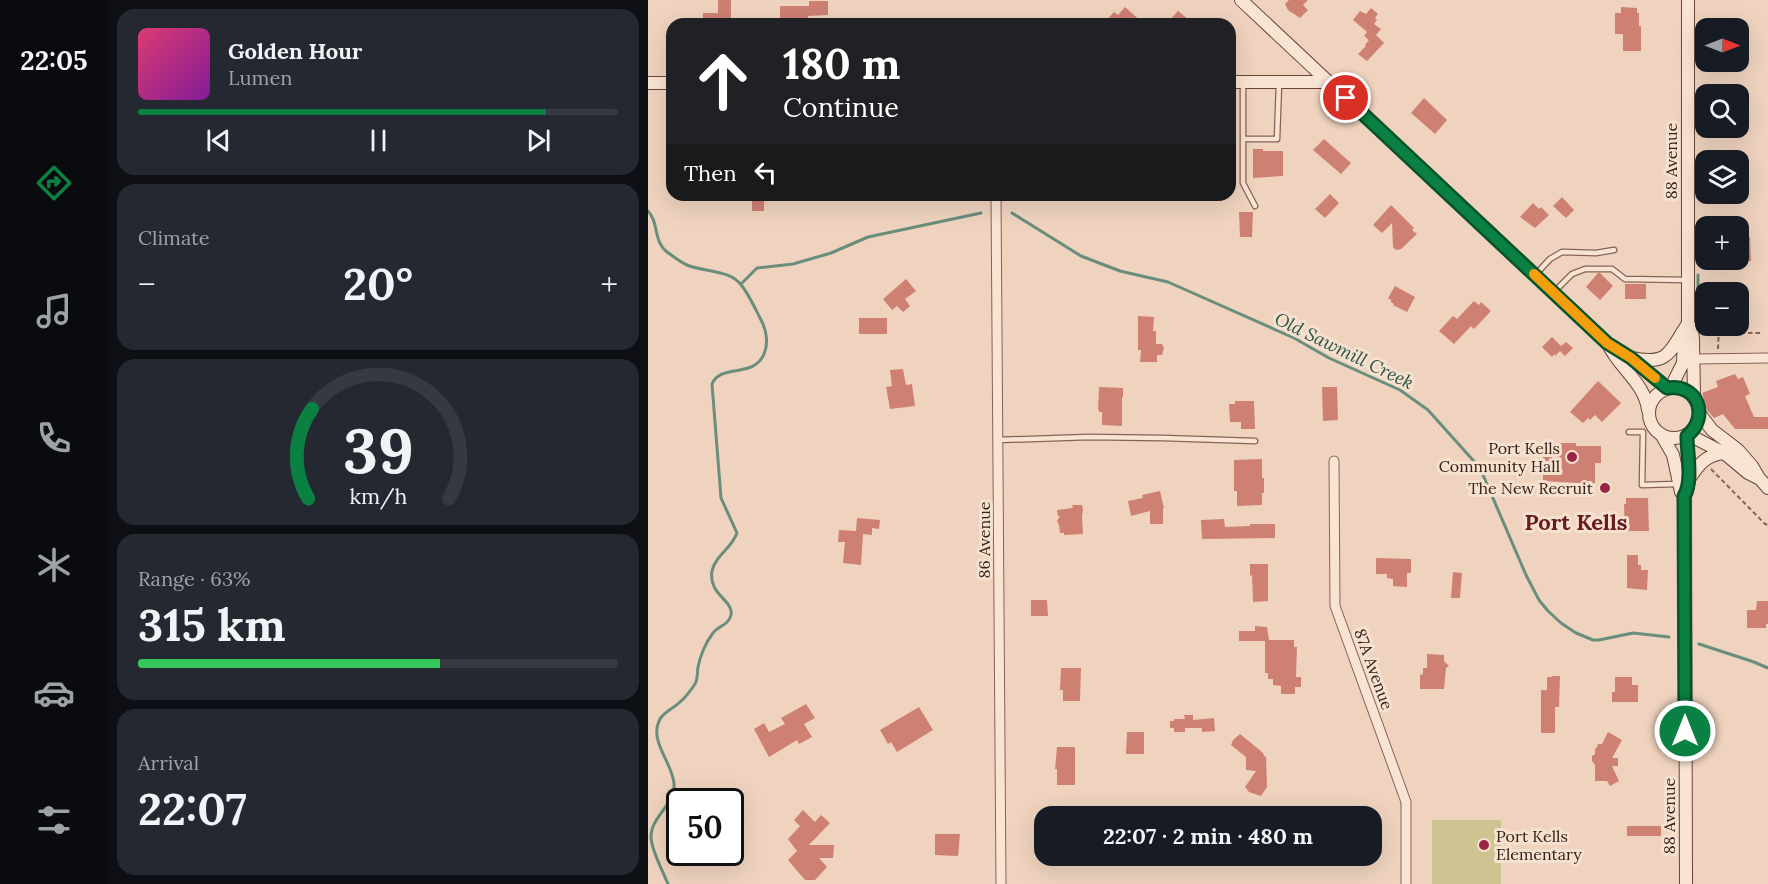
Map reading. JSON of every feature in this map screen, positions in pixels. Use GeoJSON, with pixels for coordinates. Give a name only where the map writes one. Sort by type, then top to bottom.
{"type":"FeatureCollection","features":[{"type":"Feature","properties":{"kind":"main road"},"geometry":{"type":"LineString","coordinates":[[1241,0],[1607,343],[1631,358],[1669,388],[1684,389],[1694,397],[1699,413],[1695,427],[1688,435]]}},
{"type":"Feature","properties":{"kind":"main road","name":"88 Avenue"},"geometry":{"type":"LineString","coordinates":[[1669,388],[1683,363],[1686,326],[1688,0]]}},
{"type":"Feature","properties":{"kind":"main road"},"geometry":{"type":"LineString","coordinates":[[1236,82],[1329,82]]}},
{"type":"Feature","properties":{"kind":"main road"},"geometry":{"type":"LineString","coordinates":[[648,84],[666,83]]}},
{"type":"Feature","properties":{"kind":"main road"},"geometry":{"type":"LineString","coordinates":[[1631,358],[1647,361],[1659,360],[1673,349],[1686,326]]}},
{"type":"Feature","properties":{"kind":"main road","name":"88 Avenue"},"geometry":{"type":"LineString","coordinates":[[1686,326],[1692,331],[1693,339],[1694,397]]}},
{"type":"Feature","properties":{"kind":"main road"},"geometry":{"type":"LineString","coordinates":[[1607,343],[1613,355],[1647,399],[1652,425],[1661,434],[1672,438],[1688,435],[1724,453],[1748,473],[1764,479]]}},
{"type":"Feature","properties":{"kind":"main road"},"geometry":{"type":"LineString","coordinates":[[1648,411],[1654,397],[1669,388]]}},
{"type":"Feature","properties":{"kind":"main road"},"geometry":{"type":"LineString","coordinates":[[1699,413],[1712,430],[1738,450],[1764,479]]}},
{"type":"Feature","properties":{"kind":"main road","name":"88 Avenue"},"geometry":{"type":"LineString","coordinates":[[1661,434],[1673,455],[1688,492],[1684,496],[1686,884]]}},
{"type":"Feature","properties":{"kind":"main road","name":"88 Avenue"},"geometry":{"type":"LineString","coordinates":[[1684,481],[1688,435]]}},
{"type":"Feature","properties":{"kind":"main road"},"geometry":{"type":"LineString","coordinates":[[1684,481],[1703,460],[1712,455],[1724,453]]}},
{"type":"Feature","properties":{"kind":"street","name":"86 Avenue"},"geometry":{"type":"LineString","coordinates":[[996,201],[1001,884]]}},
{"type":"Feature","properties":{"kind":"street"},"geometry":{"type":"LineString","coordinates":[[1693,359],[1768,358]]}},
{"type":"Feature","properties":{"kind":"street","name":"87A Avenue"},"geometry":{"type":"LineString","coordinates":[[1334,461],[1335,606],[1406,802],[1406,884]]}},
{"type":"Feature","properties":{"kind":"lane"},"geometry":{"type":"LineString","coordinates":[[1243,139],[1277,139],[1279,81]]}},
{"type":"Feature","properties":{"kind":"lane"},"geometry":{"type":"LineString","coordinates":[[1236,82],[1243,139],[1243,183],[1255,206]]}},
{"type":"Feature","properties":{"kind":"lane"},"geometry":{"type":"LineString","coordinates":[[1535,275],[1550,259],[1562,252],[1596,253],[1614,250]]}},
{"type":"Feature","properties":{"kind":"lane"},"geometry":{"type":"LineString","coordinates":[[1554,292],[1572,274],[1585,269],[1612,269],[1625,279],[1687,280]]}},
{"type":"Feature","properties":{"kind":"lane"},"geometry":{"type":"LineString","coordinates":[[1629,432],[1643,432],[1642,485],[1684,481]]}},
{"type":"Feature","properties":{"kind":"lane"},"geometry":{"type":"LineString","coordinates":[[998,440],[1089,437],[1255,441]]}},
{"type":"Feature","properties":{"kind":"path"},"geometry":{"type":"LineString","coordinates":[[1749,333],[1761,333]]}},
{"type":"Feature","properties":{"kind":"path"},"geometry":{"type":"LineString","coordinates":[[1718,336],[1718,352]]}},
{"type":"Feature","properties":{"kind":"path"},"geometry":{"type":"LineString","coordinates":[[1705,463],[1768,525]]}},
{"type":"Feature","properties":{"kind":"shaded area"},"geometry":{"type":"Polygon","coordinates":[[[1432,820],[1501,820],[1501,884],[1432,884],[1432,820]]]}},
{"type":"Feature","properties":{"kind":"building"},"geometry":{"type":"Polygon","coordinates":[[[718,0],[731,0],[731,18],[703,18],[703,13],[718,13],[718,0]]]}},
{"type":"Feature","properties":{"kind":"building"},"geometry":{"type":"Polygon","coordinates":[[[1289,0],[1308,0],[1303,5],[1308,10],[1300,18],[1288,10],[1285,4],[1289,0]]]}},
{"type":"Feature","properties":{"kind":"building"},"geometry":{"type":"Polygon","coordinates":[[[809,1],[828,1],[828,15],[780,18],[780,6],[809,6],[809,1]]]}},
{"type":"Feature","properties":{"kind":"building"},"geometry":{"type":"Polygon","coordinates":[[[1125,7],[1137,18],[1108,18],[1114,12],[1118,15],[1125,7]]]}},
{"type":"Feature","properties":{"kind":"building"},"geometry":{"type":"Polygon","coordinates":[[[1621,7],[1637,8],[1639,26],[1641,26],[1641,51],[1623,51],[1623,34],[1615,34],[1615,13],[1621,13],[1621,7]]]}},
{"type":"Feature","properties":{"kind":"building"},"geometry":{"type":"Polygon","coordinates":[[[1371,8],[1378,14],[1374,24],[1381,29],[1376,35],[1384,43],[1367,61],[1358,54],[1369,40],[1364,36],[1367,32],[1353,20],[1360,11],[1366,14],[1371,8]]]}},
{"type":"Feature","properties":{"kind":"building"},"geometry":{"type":"Polygon","coordinates":[[[1178,11],[1187,18],[1172,18],[1178,11]]]}},
{"type":"Feature","properties":{"kind":"building"},"geometry":{"type":"Polygon","coordinates":[[[1424,98],[1447,120],[1435,134],[1411,113],[1424,98]]]}},
{"type":"Feature","properties":{"kind":"building"},"geometry":{"type":"Polygon","coordinates":[[[1324,139],[1351,163],[1341,174],[1313,150],[1324,139]]]}},
{"type":"Feature","properties":{"kind":"building"},"geometry":{"type":"Polygon","coordinates":[[[1253,149],[1283,151],[1283,176],[1253,178],[1253,149]]]}},
{"type":"Feature","properties":{"kind":"building"},"geometry":{"type":"Polygon","coordinates":[[[1330,194],[1339,203],[1325,218],[1315,209],[1330,194]]]}},
{"type":"Feature","properties":{"kind":"building"},"geometry":{"type":"Polygon","coordinates":[[[1562,197],[1574,210],[1566,218],[1553,206],[1562,197]]]}},
{"type":"Feature","properties":{"kind":"building"},"geometry":{"type":"Polygon","coordinates":[[[752,201],[764,201],[764,211],[752,211],[752,201]]]}},
{"type":"Feature","properties":{"kind":"building"},"geometry":{"type":"Polygon","coordinates":[[[1533,203],[1549,215],[1535,228],[1520,217],[1533,203]]]}},
{"type":"Feature","properties":{"kind":"building"},"geometry":{"type":"Polygon","coordinates":[[[1391,205],[1417,234],[1401,249],[1396,250],[1393,247],[1392,223],[1382,233],[1373,225],[1391,205]]]}},
{"type":"Feature","properties":{"kind":"building"},"geometry":{"type":"Polygon","coordinates":[[[1239,212],[1253,212],[1252,237],[1240,237],[1239,212]]]}},
{"type":"Feature","properties":{"kind":"building"},"geometry":{"type":"Polygon","coordinates":[[[1749,237],[1750,237],[1751,261],[1749,261],[1749,237]]]}},
{"type":"Feature","properties":{"kind":"building"},"geometry":{"type":"Polygon","coordinates":[[[1598,273],[1613,286],[1600,300],[1586,287],[1598,273]]]}},
{"type":"Feature","properties":{"kind":"building"},"geometry":{"type":"Polygon","coordinates":[[[906,279],[916,291],[905,299],[910,306],[903,312],[897,306],[892,310],[883,299],[906,279]]]}},
{"type":"Feature","properties":{"kind":"building"},"geometry":{"type":"Polygon","coordinates":[[[1625,284],[1646,284],[1646,299],[1625,299],[1625,284]]]}},
{"type":"Feature","properties":{"kind":"building"},"geometry":{"type":"Polygon","coordinates":[[[1395,286],[1415,297],[1407,312],[1393,305],[1388,298],[1395,286]]]}},
{"type":"Feature","properties":{"kind":"building"},"geometry":{"type":"Polygon","coordinates":[[[1474,301],[1479,305],[1481,302],[1491,311],[1474,329],[1471,326],[1454,344],[1439,331],[1453,316],[1457,319],[1474,301]]]}},
{"type":"Feature","properties":{"kind":"building"},"geometry":{"type":"Polygon","coordinates":[[[1138,316],[1154,317],[1153,331],[1156,331],[1156,344],[1162,344],[1164,348],[1162,355],[1157,355],[1157,362],[1140,362],[1138,316]]]}},
{"type":"Feature","properties":{"kind":"building"},"geometry":{"type":"Polygon","coordinates":[[[859,318],[887,318],[887,334],[859,334],[859,318]]]}},
{"type":"Feature","properties":{"kind":"building"},"geometry":{"type":"Polygon","coordinates":[[[1552,337],[1561,346],[1566,342],[1573,348],[1565,356],[1560,351],[1552,357],[1542,347],[1552,337]]]}},
{"type":"Feature","properties":{"kind":"building"},"geometry":{"type":"Polygon","coordinates":[[[903,369],[906,385],[912,384],[915,406],[890,409],[886,387],[892,386],[890,370],[903,369]]]}},
{"type":"Feature","properties":{"kind":"building"},"geometry":{"type":"Polygon","coordinates":[[[1735,374],[1738,379],[1743,377],[1750,394],[1745,396],[1754,417],[1768,417],[1768,429],[1735,429],[1723,414],[1714,418],[1707,410],[1702,393],[1718,387],[1716,381],[1735,374]]]}},
{"type":"Feature","properties":{"kind":"building"},"geometry":{"type":"Polygon","coordinates":[[[1598,381],[1621,403],[1602,422],[1595,415],[1583,423],[1570,412],[1598,381]]]}},
{"type":"Feature","properties":{"kind":"building"},"geometry":{"type":"Polygon","coordinates":[[[1099,387],[1123,388],[1122,426],[1102,425],[1102,412],[1098,410],[1099,387]]]}},
{"type":"Feature","properties":{"kind":"building"},"geometry":{"type":"Polygon","coordinates":[[[1322,387],[1337,387],[1338,420],[1323,421],[1322,387]]]}},
{"type":"Feature","properties":{"kind":"building"},"geometry":{"type":"Polygon","coordinates":[[[1235,401],[1254,401],[1255,429],[1241,429],[1241,422],[1230,422],[1229,404],[1235,404],[1235,401]]]}},
{"type":"Feature","properties":{"kind":"building","name":"Port Kells Community Hall"},"geometry":{"type":"Polygon","coordinates":[[[1549,443],[1601,446],[1601,463],[1595,463],[1595,484],[1543,481],[1543,451],[1549,451],[1549,443]]]}},
{"type":"Feature","properties":{"kind":"building"},"geometry":{"type":"Polygon","coordinates":[[[1262,459],[1264,493],[1262,493],[1262,505],[1237,506],[1237,491],[1234,491],[1234,460],[1262,459]]]}},
{"type":"Feature","properties":{"kind":"building"},"geometry":{"type":"Polygon","coordinates":[[[1160,491],[1164,508],[1163,524],[1150,524],[1150,511],[1131,516],[1128,501],[1160,491]]]}},
{"type":"Feature","properties":{"kind":"building"},"geometry":{"type":"Polygon","coordinates":[[[1626,498],[1648,498],[1649,531],[1625,531],[1624,504],[1626,504],[1626,498]]]}},
{"type":"Feature","properties":{"kind":"building"},"geometry":{"type":"Polygon","coordinates":[[[1072,505],[1082,505],[1083,534],[1064,535],[1060,533],[1057,521],[1060,516],[1057,510],[1073,508],[1072,505]]]}},
{"type":"Feature","properties":{"kind":"building"},"geometry":{"type":"Polygon","coordinates":[[[857,518],[880,520],[879,529],[872,528],[872,535],[863,534],[861,565],[843,563],[845,542],[838,542],[839,530],[856,531],[857,518]]]}},
{"type":"Feature","properties":{"kind":"building"},"geometry":{"type":"Polygon","coordinates":[[[1224,519],[1225,527],[1275,524],[1275,538],[1202,539],[1201,520],[1224,519]]]}},
{"type":"Feature","properties":{"kind":"building"},"geometry":{"type":"Polygon","coordinates":[[[1627,555],[1638,555],[1638,565],[1641,565],[1641,570],[1648,570],[1647,590],[1627,588],[1627,555]]]}},
{"type":"Feature","properties":{"kind":"building"},"geometry":{"type":"Polygon","coordinates":[[[1376,558],[1411,559],[1411,573],[1407,573],[1407,587],[1393,586],[1393,579],[1387,578],[1387,574],[1376,574],[1376,558]]]}},
{"type":"Feature","properties":{"kind":"building"},"geometry":{"type":"Polygon","coordinates":[[[1250,564],[1268,564],[1268,601],[1253,602],[1250,564]]]}},
{"type":"Feature","properties":{"kind":"building"},"geometry":{"type":"Polygon","coordinates":[[[1453,572],[1462,573],[1460,598],[1451,598],[1453,572]]]}},
{"type":"Feature","properties":{"kind":"building"},"geometry":{"type":"Polygon","coordinates":[[[1031,600],[1047,600],[1048,616],[1031,616],[1031,600]]]}},
{"type":"Feature","properties":{"kind":"building"},"geometry":{"type":"Polygon","coordinates":[[[1757,601],[1768,601],[1768,624],[1766,628],[1747,628],[1747,610],[1756,610],[1757,601]]]}},
{"type":"Feature","properties":{"kind":"building"},"geometry":{"type":"Polygon","coordinates":[[[1255,626],[1267,627],[1269,640],[1294,640],[1294,647],[1297,647],[1296,677],[1301,677],[1301,687],[1295,687],[1295,694],[1281,694],[1281,686],[1273,685],[1273,679],[1268,679],[1268,673],[1265,673],[1265,641],[1239,641],[1239,631],[1255,631],[1255,626]]]}},
{"type":"Feature","properties":{"kind":"building"},"geometry":{"type":"Polygon","coordinates":[[[1427,654],[1444,655],[1444,661],[1449,666],[1446,668],[1444,689],[1420,689],[1420,675],[1423,674],[1423,668],[1427,668],[1427,654]]]}},
{"type":"Feature","properties":{"kind":"building"},"geometry":{"type":"Polygon","coordinates":[[[1061,668],[1081,668],[1080,701],[1063,701],[1063,690],[1060,690],[1061,668]]]}},
{"type":"Feature","properties":{"kind":"building"},"geometry":{"type":"Polygon","coordinates":[[[1560,676],[1559,707],[1555,707],[1555,733],[1541,733],[1541,690],[1547,690],[1547,677],[1560,676]]]}},
{"type":"Feature","properties":{"kind":"building"},"geometry":{"type":"Polygon","coordinates":[[[1615,677],[1632,677],[1632,685],[1638,685],[1638,702],[1612,702],[1615,677]]]}},
{"type":"Feature","properties":{"kind":"building"},"geometry":{"type":"Polygon","coordinates":[[[806,704],[815,718],[804,724],[812,737],[799,744],[797,740],[769,757],[754,729],[764,723],[769,732],[785,724],[781,718],[806,704]]]}},
{"type":"Feature","properties":{"kind":"building"},"geometry":{"type":"Polygon","coordinates":[[[919,707],[933,730],[897,752],[891,742],[888,744],[880,730],[919,707]]]}},
{"type":"Feature","properties":{"kind":"building"},"geometry":{"type":"Polygon","coordinates":[[[1184,715],[1193,715],[1193,720],[1214,718],[1215,731],[1202,732],[1202,728],[1185,728],[1185,732],[1174,732],[1174,728],[1170,728],[1170,721],[1185,719],[1184,715]]]}},
{"type":"Feature","properties":{"kind":"building"},"geometry":{"type":"Polygon","coordinates":[[[1127,732],[1144,732],[1144,754],[1126,754],[1127,732]]]}},
{"type":"Feature","properties":{"kind":"building"},"geometry":{"type":"Polygon","coordinates":[[[1608,732],[1622,740],[1612,758],[1618,758],[1618,766],[1612,766],[1619,781],[1610,786],[1607,781],[1595,781],[1595,765],[1592,761],[1595,749],[1598,744],[1602,744],[1608,732]]]}},
{"type":"Feature","properties":{"kind":"building"},"geometry":{"type":"Polygon","coordinates":[[[1240,734],[1266,756],[1267,787],[1261,796],[1249,792],[1245,787],[1256,771],[1246,770],[1246,757],[1231,745],[1240,734]]]}},
{"type":"Feature","properties":{"kind":"building"},"geometry":{"type":"Polygon","coordinates":[[[1057,747],[1075,747],[1075,785],[1057,785],[1057,769],[1055,769],[1057,747]]]}},
{"type":"Feature","properties":{"kind":"building"},"geometry":{"type":"Polygon","coordinates":[[[803,810],[815,822],[821,815],[830,823],[809,845],[834,845],[833,858],[819,858],[827,867],[815,880],[805,880],[788,860],[797,851],[788,839],[800,826],[794,820],[803,810]]]}},
{"type":"Feature","properties":{"kind":"building"},"geometry":{"type":"Polygon","coordinates":[[[1627,826],[1661,826],[1661,836],[1627,836],[1627,826]]]}},
{"type":"Feature","properties":{"kind":"building"},"geometry":{"type":"Polygon","coordinates":[[[935,834],[960,834],[958,856],[935,855],[935,834]]]}},
{"type":"Feature","properties":{"kind":"waterway"},"geometry":{"type":"LineString","coordinates":[[648,211],[654,220],[660,243],[667,252],[687,265],[731,277],[742,286],[762,322],[767,340],[766,350],[759,362],[745,369],[722,374],[712,384],[721,498],[737,533],[714,566],[712,579],[717,592],[729,605],[731,615],[728,621],[713,633],[706,645],[699,663],[695,684],[682,700],[660,719],[657,727],[659,744],[673,776],[674,791],[655,823],[651,837],[655,854],[668,884]]}},
{"type":"Feature","properties":{"kind":"waterway","name":"Old Sawmill Creek"},"geometry":{"type":"LineString","coordinates":[[741,284],[757,268],[793,264],[831,253],[868,237],[981,213]]}},
{"type":"Feature","properties":{"kind":"waterway","name":"Old Sawmill Creek"},"geometry":{"type":"LineString","coordinates":[[1012,213],[1081,256],[1120,271],[1168,282],[1294,338],[1329,358],[1400,390],[1428,410],[1480,468],[1539,600],[1561,623],[1593,640],[1633,633],[1669,637]]}},
{"type":"Feature","properties":{"kind":"waterway"},"geometry":{"type":"LineString","coordinates":[[1698,275],[1698,282]]}},
{"type":"Feature","properties":{"kind":"waterway","name":"Old Sawmill Creek"},"geometry":{"type":"LineString","coordinates":[[1699,644],[1768,668]]}},
{"type":"Feature","properties":{"kind":"slow traffic"},"geometry":{"type":"LineString","coordinates":[[1534,274],[1607,343],[1631,358],[1655,378]]}},
{"type":"Feature","properties":{"kind":"place","name":"Port Kells Community Hall"},"geometry":{"type":"Point","coordinates":[1572,457]}},
{"type":"Feature","properties":{"kind":"place","name":"The New Recruit"},"geometry":{"type":"Point","coordinates":[1605,488]}},
{"type":"Feature","properties":{"kind":"place","name":"Port Kells Elementary"},"geometry":{"type":"Point","coordinates":[1484,845]}},
{"type":"Feature","properties":{"kind":"district","name":"Port Kells"},"geometry":{"type":"Point","coordinates":[1576,522]}},
{"type":"Feature","properties":{"kind":"route"},"geometry":{"type":"LineString","coordinates":[[1346,98],[1607,343],[1631,358],[1667,388],[1684,389],[1694,397],[1699,413],[1695,427],[1687,436],[1689,479],[1688,492],[1684,496],[1685,731]]}}]}
